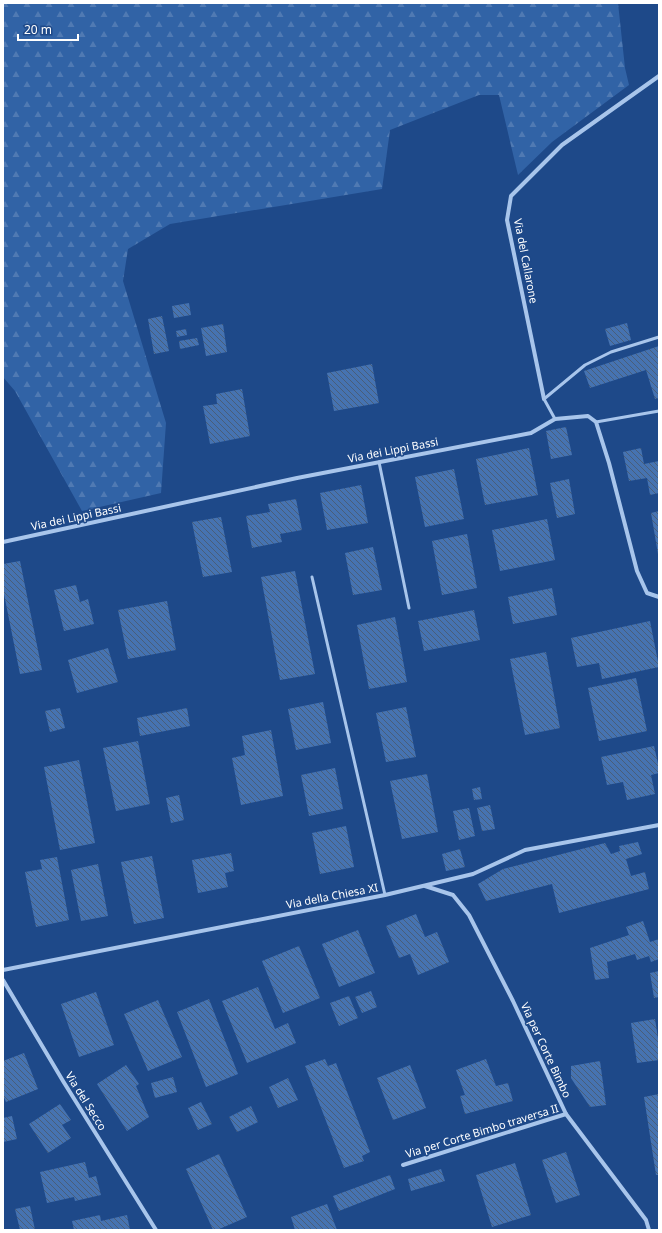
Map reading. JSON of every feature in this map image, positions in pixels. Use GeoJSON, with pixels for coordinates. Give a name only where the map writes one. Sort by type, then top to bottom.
{"type":"FeatureCollection","features":[{"type":"Feature","properties":{"kind":"street","name":"Via del Callarone"},"geometry":{"type":"LineString","coordinates":[[544,399],[507,220],[511,196],[562,145],[659,76]]}},
{"type":"Feature","properties":{"kind":"street","name":"Via dei Lippi Bassi"},"geometry":{"type":"LineString","coordinates":[[3,542],[275,483],[531,433],[554,419],[588,416],[596,422]]}},
{"type":"Feature","properties":{"kind":"street"},"geometry":{"type":"LineString","coordinates":[[596,422],[609,463],[637,571],[647,593],[659,597]]}},
{"type":"Feature","properties":{"kind":"street","name":"Via della Chiesa XI"},"geometry":{"type":"LineString","coordinates":[[3,970],[425,886],[473,874],[525,850],[659,825]]}},
{"type":"Feature","properties":{"kind":"street","name":"Via per Corte Bimbo"},"geometry":{"type":"LineString","coordinates":[[425,886],[452,895],[469,915],[513,1001],[566,1114],[646,1220],[649,1230]]}},
{"type":"Feature","properties":{"kind":"street","name":"Via del Secco"},"geometry":{"type":"LineString","coordinates":[[3,980],[63,1081],[156,1230]]}},
{"type":"Feature","properties":{"kind":"street","name":"Via per Corte Bimbo traversa II"},"geometry":{"type":"LineString","coordinates":[[403,1165],[566,1114]]}},
{"type":"Feature","properties":{"kind":"lane"},"geometry":{"type":"LineString","coordinates":[[554,419],[544,399],[585,365],[611,352],[659,337]]}},
{"type":"Feature","properties":{"kind":"lane"},"geometry":{"type":"LineString","coordinates":[[596,422],[659,411]]}},
{"type":"Feature","properties":{"kind":"lane"},"geometry":{"type":"LineString","coordinates":[[379,462],[409,608]]}},
{"type":"Feature","properties":{"kind":"lane"},"geometry":{"type":"LineString","coordinates":[[312,578],[385,894]]}},
{"type":"Feature","properties":{"kind":"green space"},"geometry":{"type":"Polygon","coordinates":[[[3,3],[618,3],[625,68],[629,85],[552,142],[518,175],[499,95],[479,95],[390,130],[382,189],[170,224],[128,249],[123,281],[166,423],[161,493],[82,511],[15,391],[3,377],[3,3]]]}},
{"type":"Feature","properties":{"kind":"building"},"geometry":{"type":"Polygon","coordinates":[[[189,303],[191,315],[174,318],[172,306],[189,303]]]}},
{"type":"Feature","properties":{"kind":"building"},"geometry":{"type":"Polygon","coordinates":[[[162,316],[169,351],[154,354],[148,319],[162,316]]]}},
{"type":"Feature","properties":{"kind":"building"},"geometry":{"type":"Polygon","coordinates":[[[627,323],[631,340],[610,346],[605,329],[627,323]]]}},
{"type":"Feature","properties":{"kind":"building"},"geometry":{"type":"Polygon","coordinates":[[[223,324],[227,352],[206,356],[201,328],[223,324]]]}},
{"type":"Feature","properties":{"kind":"building"},"geometry":{"type":"Polygon","coordinates":[[[186,329],[187,335],[177,337],[176,331],[186,329]]]}},
{"type":"Feature","properties":{"kind":"building"},"geometry":{"type":"Polygon","coordinates":[[[197,338],[199,345],[180,349],[179,341],[197,338]]]}},
{"type":"Feature","properties":{"kind":"building"},"geometry":{"type":"Polygon","coordinates":[[[659,346],[659,398],[655,399],[646,370],[590,388],[584,371],[659,346]]]}},
{"type":"Feature","properties":{"kind":"building"},"geometry":{"type":"Polygon","coordinates":[[[372,364],[379,403],[334,411],[327,373],[372,364]]]}},
{"type":"Feature","properties":{"kind":"building"},"geometry":{"type":"Polygon","coordinates":[[[242,389],[250,436],[210,444],[203,406],[217,404],[216,394],[242,389]]]}},
{"type":"Feature","properties":{"kind":"building"},"geometry":{"type":"Polygon","coordinates":[[[566,427],[572,455],[551,459],[546,431],[566,427]]]}},
{"type":"Feature","properties":{"kind":"building"},"geometry":{"type":"Polygon","coordinates":[[[529,448],[538,495],[485,505],[476,459],[529,448]]]}},
{"type":"Feature","properties":{"kind":"building"},"geometry":{"type":"Polygon","coordinates":[[[641,448],[644,464],[659,461],[659,493],[650,495],[647,478],[629,481],[623,452],[641,448]]]}},
{"type":"Feature","properties":{"kind":"building"},"geometry":{"type":"Polygon","coordinates":[[[454,469],[464,519],[425,527],[415,477],[454,469]]]}},
{"type":"Feature","properties":{"kind":"building"},"geometry":{"type":"Polygon","coordinates":[[[569,479],[575,514],[557,518],[550,483],[569,479]]]}},
{"type":"Feature","properties":{"kind":"building"},"geometry":{"type":"Polygon","coordinates":[[[361,485],[368,523],[327,530],[320,493],[361,485]]]}},
{"type":"Feature","properties":{"kind":"building"},"geometry":{"type":"Polygon","coordinates":[[[296,499],[302,530],[280,534],[282,542],[252,548],[246,516],[270,512],[268,504],[296,499]]]}},
{"type":"Feature","properties":{"kind":"building"},"geometry":{"type":"Polygon","coordinates":[[[659,511],[659,554],[658,554],[651,513],[659,511]]]}},
{"type":"Feature","properties":{"kind":"building"},"geometry":{"type":"Polygon","coordinates":[[[221,517],[232,572],[203,577],[192,522],[221,517]]]}},
{"type":"Feature","properties":{"kind":"building"},"geometry":{"type":"Polygon","coordinates":[[[547,519],[555,560],[500,571],[492,530],[547,519]]]}},
{"type":"Feature","properties":{"kind":"building"},"geometry":{"type":"Polygon","coordinates":[[[467,534],[477,588],[442,595],[432,541],[467,534]]]}},
{"type":"Feature","properties":{"kind":"building"},"geometry":{"type":"Polygon","coordinates":[[[373,547],[382,590],[353,595],[345,553],[373,547]]]}},
{"type":"Feature","properties":{"kind":"building"},"geometry":{"type":"Polygon","coordinates":[[[20,561],[42,670],[20,674],[3,589],[3,564],[20,561]]]}},
{"type":"Feature","properties":{"kind":"building"},"geometry":{"type":"Polygon","coordinates":[[[295,571],[315,674],[280,680],[261,577],[295,571]]]}},
{"type":"Feature","properties":{"kind":"building"},"geometry":{"type":"Polygon","coordinates":[[[76,585],[80,602],[88,599],[94,624],[64,631],[54,590],[76,585]]]}},
{"type":"Feature","properties":{"kind":"building"},"geometry":{"type":"Polygon","coordinates":[[[552,588],[557,615],[513,624],[508,597],[552,588]]]}},
{"type":"Feature","properties":{"kind":"building"},"geometry":{"type":"Polygon","coordinates":[[[167,601],[176,650],[128,659],[118,610],[167,601]]]}},
{"type":"Feature","properties":{"kind":"building"},"geometry":{"type":"Polygon","coordinates":[[[474,610],[480,640],[424,651],[418,621],[474,610]]]}},
{"type":"Feature","properties":{"kind":"building"},"geometry":{"type":"Polygon","coordinates":[[[395,617],[407,682],[369,689],[357,625],[395,617]]]}},
{"type":"Feature","properties":{"kind":"building"},"geometry":{"type":"Polygon","coordinates":[[[650,621],[659,667],[602,679],[599,663],[577,667],[571,638],[650,621]]]}},
{"type":"Feature","properties":{"kind":"building"},"geometry":{"type":"Polygon","coordinates":[[[108,648],[118,682],[77,693],[68,660],[108,648]]]}},
{"type":"Feature","properties":{"kind":"building"},"geometry":{"type":"Polygon","coordinates":[[[546,652],[560,728],[525,735],[510,659],[546,652]]]}},
{"type":"Feature","properties":{"kind":"building"},"geometry":{"type":"Polygon","coordinates":[[[636,678],[647,731],[599,741],[588,688],[636,678]]]}},
{"type":"Feature","properties":{"kind":"building"},"geometry":{"type":"Polygon","coordinates":[[[323,702],[331,743],[296,750],[288,709],[323,702]]]}},
{"type":"Feature","properties":{"kind":"building"},"geometry":{"type":"Polygon","coordinates":[[[406,707],[416,757],[386,762],[376,713],[406,707]]]}},
{"type":"Feature","properties":{"kind":"building"},"geometry":{"type":"Polygon","coordinates":[[[60,708],[65,728],[50,732],[45,711],[60,708]]]}},
{"type":"Feature","properties":{"kind":"building"},"geometry":{"type":"Polygon","coordinates":[[[187,708],[190,726],[140,736],[137,718],[187,708]]]}},
{"type":"Feature","properties":{"kind":"building"},"geometry":{"type":"Polygon","coordinates":[[[271,730],[283,796],[241,805],[232,758],[245,755],[242,736],[271,730]]]}},
{"type":"Feature","properties":{"kind":"building"},"geometry":{"type":"Polygon","coordinates":[[[138,741],[150,804],[116,811],[103,748],[138,741]]]}},
{"type":"Feature","properties":{"kind":"building"},"geometry":{"type":"Polygon","coordinates":[[[654,746],[659,768],[659,773],[651,775],[655,794],[627,800],[623,782],[607,785],[601,757],[654,746]]]}},
{"type":"Feature","properties":{"kind":"building"},"geometry":{"type":"Polygon","coordinates":[[[79,760],[95,843],[60,850],[44,767],[79,760]]]}},
{"type":"Feature","properties":{"kind":"building"},"geometry":{"type":"Polygon","coordinates":[[[335,768],[343,809],[309,816],[301,775],[335,768]]]}},
{"type":"Feature","properties":{"kind":"building"},"geometry":{"type":"Polygon","coordinates":[[[427,774],[438,832],[402,839],[390,781],[427,774]]]}},
{"type":"Feature","properties":{"kind":"building"},"geometry":{"type":"Polygon","coordinates":[[[480,787],[482,799],[474,800],[472,789],[480,787]]]}},
{"type":"Feature","properties":{"kind":"building"},"geometry":{"type":"Polygon","coordinates":[[[179,795],[184,820],[171,823],[166,798],[179,795]]]}},
{"type":"Feature","properties":{"kind":"building"},"geometry":{"type":"Polygon","coordinates":[[[490,805],[495,829],[482,831],[477,808],[490,805]]]}},
{"type":"Feature","properties":{"kind":"building"},"geometry":{"type":"Polygon","coordinates":[[[469,808],[475,836],[459,840],[453,811],[469,808]]]}},
{"type":"Feature","properties":{"kind":"building"},"geometry":{"type":"Polygon","coordinates":[[[346,826],[354,867],[320,874],[312,833],[346,826]]]}},
{"type":"Feature","properties":{"kind":"building"},"geometry":{"type":"Polygon","coordinates":[[[638,842],[642,854],[626,859],[631,876],[645,872],[649,889],[559,913],[552,884],[486,901],[478,884],[503,869],[605,843],[611,854],[620,851],[619,846],[638,842]]]}},
{"type":"Feature","properties":{"kind":"building"},"geometry":{"type":"Polygon","coordinates":[[[460,849],[465,867],[446,871],[442,854],[460,849]]]}},
{"type":"Feature","properties":{"kind":"building"},"geometry":{"type":"Polygon","coordinates":[[[231,853],[234,871],[225,873],[228,887],[198,893],[192,860],[231,853]]]}},
{"type":"Feature","properties":{"kind":"building"},"geometry":{"type":"Polygon","coordinates":[[[152,856],[164,918],[134,924],[121,862],[152,856]]]}},
{"type":"Feature","properties":{"kind":"building"},"geometry":{"type":"Polygon","coordinates":[[[57,857],[69,920],[36,927],[25,872],[42,869],[40,860],[57,857]]]}},
{"type":"Feature","properties":{"kind":"building"},"geometry":{"type":"Polygon","coordinates":[[[98,864],[108,916],[81,921],[71,870],[98,864]]]}},
{"type":"Feature","properties":{"kind":"building"},"geometry":{"type":"Polygon","coordinates":[[[416,914],[425,937],[437,932],[449,962],[418,975],[410,954],[399,958],[386,926],[416,914]]]}},
{"type":"Feature","properties":{"kind":"building"},"geometry":{"type":"Polygon","coordinates":[[[643,921],[650,942],[659,939],[659,959],[651,962],[649,956],[637,960],[635,954],[607,962],[609,978],[595,980],[590,948],[629,935],[626,927],[643,921]]]}},
{"type":"Feature","properties":{"kind":"building"},"geometry":{"type":"Polygon","coordinates":[[[358,930],[375,973],[339,987],[322,944],[358,930]]]}},
{"type":"Feature","properties":{"kind":"building"},"geometry":{"type":"Polygon","coordinates":[[[299,946],[320,998],[283,1013],[262,961],[299,946]]]}},
{"type":"Feature","properties":{"kind":"building"},"geometry":{"type":"Polygon","coordinates":[[[659,971],[659,997],[654,998],[650,973],[659,971]]]}},
{"type":"Feature","properties":{"kind":"building"},"geometry":{"type":"Polygon","coordinates":[[[258,987],[275,1029],[288,1023],[296,1043],[247,1063],[222,1001],[258,987]]]}},
{"type":"Feature","properties":{"kind":"building"},"geometry":{"type":"Polygon","coordinates":[[[371,991],[377,1007],[362,1013],[355,997],[371,991]]]}},
{"type":"Feature","properties":{"kind":"building"},"geometry":{"type":"Polygon","coordinates":[[[96,992],[114,1045],[79,1057],[61,1004],[96,992]]]}},
{"type":"Feature","properties":{"kind":"building"},"geometry":{"type":"Polygon","coordinates":[[[349,996],[358,1018],[339,1026],[330,1003],[349,996]]]}},
{"type":"Feature","properties":{"kind":"building"},"geometry":{"type":"Polygon","coordinates":[[[209,999],[238,1074],[206,1087],[177,1012],[209,999]]]}},
{"type":"Feature","properties":{"kind":"building"},"geometry":{"type":"Polygon","coordinates":[[[158,1000],[182,1057],[148,1071],[124,1014],[158,1000]]]}},
{"type":"Feature","properties":{"kind":"building"},"geometry":{"type":"Polygon","coordinates":[[[655,1019],[659,1045],[659,1060],[637,1063],[631,1023],[655,1019]]]}},
{"type":"Feature","properties":{"kind":"building"},"geometry":{"type":"Polygon","coordinates":[[[24,1053],[38,1089],[6,1102],[3,1095],[3,1061],[24,1053]]]}},
{"type":"Feature","properties":{"kind":"building"},"geometry":{"type":"Polygon","coordinates":[[[325,1059],[328,1066],[336,1063],[370,1152],[362,1156],[364,1161],[344,1168],[305,1066],[325,1059]]]}},
{"type":"Feature","properties":{"kind":"building"},"geometry":{"type":"Polygon","coordinates":[[[486,1059],[496,1086],[508,1083],[513,1101],[465,1114],[460,1096],[465,1095],[456,1070],[486,1059]]]}},
{"type":"Feature","properties":{"kind":"building"},"geometry":{"type":"Polygon","coordinates":[[[600,1061],[606,1105],[590,1107],[571,1078],[571,1066],[600,1061]]]}},
{"type":"Feature","properties":{"kind":"building"},"geometry":{"type":"Polygon","coordinates":[[[126,1065],[139,1084],[136,1086],[149,1117],[127,1131],[97,1084],[126,1065]]]}},
{"type":"Feature","properties":{"kind":"building"},"geometry":{"type":"Polygon","coordinates":[[[410,1065],[426,1108],[393,1120],[377,1078],[410,1065]]]}},
{"type":"Feature","properties":{"kind":"building"},"geometry":{"type":"Polygon","coordinates":[[[173,1077],[177,1092],[155,1098],[151,1083],[173,1077]]]}},
{"type":"Feature","properties":{"kind":"building"},"geometry":{"type":"Polygon","coordinates":[[[288,1078],[298,1100],[278,1108],[269,1087],[288,1078]]]}},
{"type":"Feature","properties":{"kind":"building"},"geometry":{"type":"Polygon","coordinates":[[[659,1094],[659,1175],[656,1175],[644,1097],[659,1094]]]}},
{"type":"Feature","properties":{"kind":"building"},"geometry":{"type":"Polygon","coordinates":[[[201,1102],[212,1124],[198,1130],[188,1108],[201,1102]]]}},
{"type":"Feature","properties":{"kind":"building"},"geometry":{"type":"Polygon","coordinates":[[[60,1104],[71,1120],[62,1125],[71,1138],[48,1153],[29,1124],[60,1104]]]}},
{"type":"Feature","properties":{"kind":"building"},"geometry":{"type":"Polygon","coordinates":[[[251,1106],[258,1122],[237,1132],[229,1117],[251,1106]]]}},
{"type":"Feature","properties":{"kind":"building"},"geometry":{"type":"Polygon","coordinates":[[[12,1116],[17,1139],[3,1142],[3,1118],[12,1116]]]}},
{"type":"Feature","properties":{"kind":"building"},"geometry":{"type":"Polygon","coordinates":[[[566,1152],[580,1195],[556,1203],[542,1160],[566,1152]]]}},
{"type":"Feature","properties":{"kind":"building"},"geometry":{"type":"Polygon","coordinates":[[[219,1154],[247,1217],[217,1230],[213,1230],[186,1169],[219,1154]]]}},
{"type":"Feature","properties":{"kind":"building"},"geometry":{"type":"Polygon","coordinates":[[[85,1162],[89,1178],[96,1176],[101,1195],[75,1201],[74,1197],[47,1203],[40,1172],[85,1162]]]}},
{"type":"Feature","properties":{"kind":"building"},"geometry":{"type":"Polygon","coordinates":[[[515,1163],[531,1215],[492,1227],[476,1175],[515,1163]]]}},
{"type":"Feature","properties":{"kind":"building"},"geometry":{"type":"Polygon","coordinates":[[[441,1169],[445,1181],[411,1191],[408,1179],[441,1169]]]}},
{"type":"Feature","properties":{"kind":"building"},"geometry":{"type":"Polygon","coordinates":[[[390,1175],[395,1189],[339,1211],[333,1196],[390,1175]]]}},
{"type":"Feature","properties":{"kind":"building"},"geometry":{"type":"Polygon","coordinates":[[[327,1204],[337,1230],[295,1230],[291,1217],[327,1204]]]}},
{"type":"Feature","properties":{"kind":"building"},"geometry":{"type":"Polygon","coordinates":[[[30,1206],[35,1230],[20,1230],[15,1209],[30,1206]]]}},
{"type":"Feature","properties":{"kind":"building"},"geometry":{"type":"Polygon","coordinates":[[[100,1215],[101,1221],[127,1215],[130,1230],[74,1230],[72,1221],[100,1215]]]}}]}
